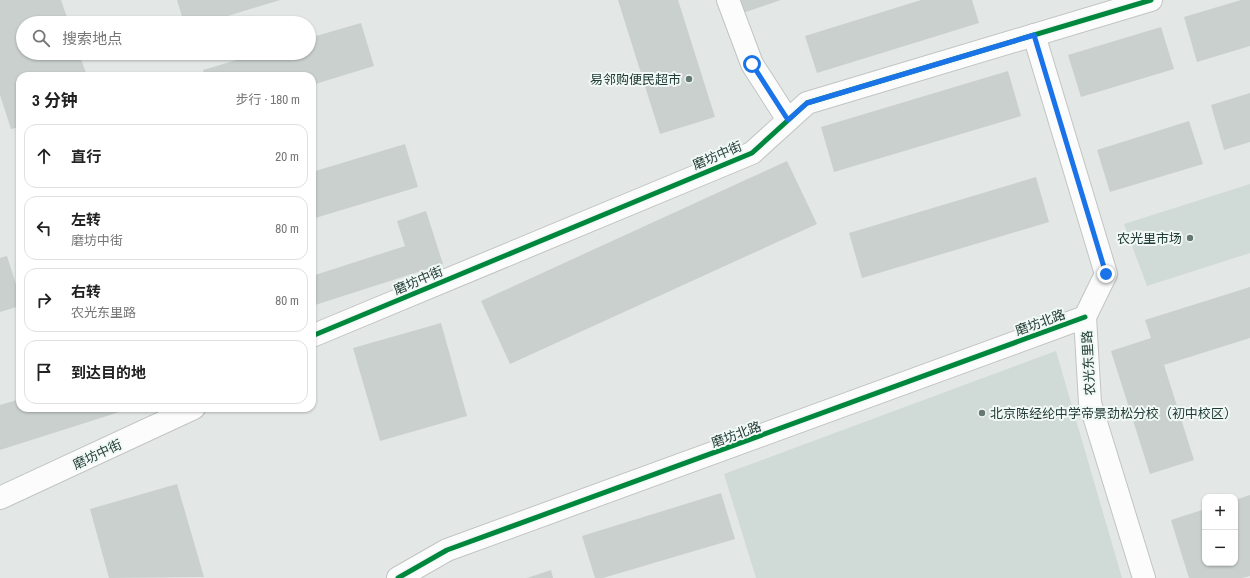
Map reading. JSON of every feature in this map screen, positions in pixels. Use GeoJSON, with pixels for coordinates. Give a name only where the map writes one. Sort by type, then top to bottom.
{"type":"FeatureCollection","features":[{"type":"Feature","properties":{"kind":"street"},"geometry":{"type":"LineString","coordinates":[[728,0],[752,64],[788,120]]}},
{"type":"Feature","properties":{"kind":"street","name":"磨坊中街"},"geometry":{"type":"LineString","coordinates":[[316,334],[752,153],[807,103],[1151,0]]}},
{"type":"Feature","properties":{"kind":"street","name":"农光东里路"},"geometry":{"type":"LineString","coordinates":[[1034,35],[1106,274],[1085,317],[1090,403],[1144,578]]}},
{"type":"Feature","properties":{"kind":"street","name":"磨坊北路"},"geometry":{"type":"LineString","coordinates":[[398,578],[448,550],[1085,317]]}},
{"type":"Feature","properties":{"kind":"street","name":"磨坊中街"},"geometry":{"type":"LineString","coordinates":[[0,498],[185,412]]}},
{"type":"Feature","properties":{"kind":"shaded area","name":"农光里市场"},"geometry":{"type":"Polygon","coordinates":[[[1250,184],[1250,253],[1147,286],[1124,224],[1250,184]]]}},
{"type":"Feature","properties":{"kind":"shaded area","name":"北京陈经纶中学帝景劲松分校（初中校区）"},"geometry":{"type":"Polygon","coordinates":[[[1056,351],[1122,578],[756,578],[724,474],[1056,351]]]}},
{"type":"Feature","properties":{"kind":"building"},"geometry":{"type":"Polygon","coordinates":[[[0,0],[61,0],[67,16],[16,16],[16,60],[81,60],[86,72],[16,72],[16,128],[11,129],[0,95],[0,0]]]}},
{"type":"Feature","properties":{"kind":"building"},"geometry":{"type":"Polygon","coordinates":[[[177,0],[280,0],[228,16],[182,16],[177,0]]]}},
{"type":"Feature","properties":{"kind":"building"},"geometry":{"type":"Polygon","coordinates":[[[618,0],[678,0],[715,117],[660,134],[618,0]]]}},
{"type":"Feature","properties":{"kind":"building"},"geometry":{"type":"Polygon","coordinates":[[[735,0],[781,0],[740,14],[735,0]]]}},
{"type":"Feature","properties":{"kind":"building"},"geometry":{"type":"Polygon","coordinates":[[[921,0],[972,0],[979,23],[817,73],[805,36],[921,0]]]}},
{"type":"Feature","properties":{"kind":"building"},"geometry":{"type":"Polygon","coordinates":[[[1241,0],[1250,0],[1250,46],[1197,62],[1184,17],[1241,0]]]}},
{"type":"Feature","properties":{"kind":"building"},"geometry":{"type":"Polygon","coordinates":[[[361,23],[374,66],[316,84],[316,72],[204,72],[203,70],[237,60],[316,60],[316,36],[361,23]]]}},
{"type":"Feature","properties":{"kind":"building"},"geometry":{"type":"Polygon","coordinates":[[[1161,27],[1174,69],[1081,97],[1068,55],[1161,27]]]}},
{"type":"Feature","properties":{"kind":"building"},"geometry":{"type":"Polygon","coordinates":[[[1008,71],[1021,116],[834,172],[821,127],[1008,71]]]}},
{"type":"Feature","properties":{"kind":"building"},"geometry":{"type":"Polygon","coordinates":[[[1250,93],[1250,142],[1224,150],[1211,105],[1250,93]]]}},
{"type":"Feature","properties":{"kind":"building"},"geometry":{"type":"Polygon","coordinates":[[[1189,121],[1203,164],[1110,192],[1097,150],[1189,121]]]}},
{"type":"Feature","properties":{"kind":"building"},"geometry":{"type":"Polygon","coordinates":[[[405,144],[418,187],[316,218],[316,171],[405,144]]]}},
{"type":"Feature","properties":{"kind":"building"},"geometry":{"type":"Polygon","coordinates":[[[787,161],[817,224],[510,364],[481,301],[787,161]]]}},
{"type":"Feature","properties":{"kind":"building"},"geometry":{"type":"Polygon","coordinates":[[[1036,177],[1049,222],[862,278],[849,233],[1036,177]]]}},
{"type":"Feature","properties":{"kind":"building"},"geometry":{"type":"Polygon","coordinates":[[[426,211],[443,264],[316,305],[316,275],[405,246],[397,221],[426,211]]]}},
{"type":"Feature","properties":{"kind":"building"},"geometry":{"type":"Polygon","coordinates":[[[7,256],[16,284],[16,307],[0,312],[0,258],[7,256]]]}},
{"type":"Feature","properties":{"kind":"building"},"geometry":{"type":"Polygon","coordinates":[[[1250,287],[1250,338],[1164,365],[1194,460],[1150,474],[1111,351],[1151,338],[1145,320],[1250,287]]]}},
{"type":"Feature","properties":{"kind":"building"},"geometry":{"type":"Polygon","coordinates":[[[441,323],[467,416],[380,441],[353,348],[441,323]]]}},
{"type":"Feature","properties":{"kind":"building"},"geometry":{"type":"Polygon","coordinates":[[[16,400],[16,412],[119,412],[0,450],[0,405],[16,400]]]}},
{"type":"Feature","properties":{"kind":"building"},"geometry":{"type":"Polygon","coordinates":[[[177,484],[204,577],[109,578],[90,509],[177,484]]]}},
{"type":"Feature","properties":{"kind":"building"},"geometry":{"type":"Polygon","coordinates":[[[721,493],[735,539],[603,578],[595,578],[582,536],[721,493]]]}},
{"type":"Feature","properties":{"kind":"building"},"geometry":{"type":"Polygon","coordinates":[[[1250,495],[1250,576],[1242,578],[1189,578],[1171,520],[1202,510],[1202,566],[1238,566],[1238,499],[1250,495]]]}},
{"type":"Feature","properties":{"kind":"building"},"geometry":{"type":"Polygon","coordinates":[[[551,570],[553,578],[527,578],[551,570]]]}},
{"type":"Feature","properties":{"kind":"cycle path"},"geometry":{"type":"LineString","coordinates":[[316,334],[752,153],[807,103],[1151,0]]}},
{"type":"Feature","properties":{"kind":"cycle path"},"geometry":{"type":"LineString","coordinates":[[398,578],[447,550],[1085,317]]}},
{"type":"Feature","properties":{"kind":"place","name":"易邻购便民超市"},"geometry":{"type":"Point","coordinates":[689,79]}},
{"type":"Feature","properties":{"kind":"place","name":"农光里市场"},"geometry":{"type":"Point","coordinates":[1190,238]}},
{"type":"Feature","properties":{"kind":"place","name":"北京陈经纶中学帝景劲松分校（初中校区）"},"geometry":{"type":"Point","coordinates":[982,413]}},
{"type":"Feature","properties":{"kind":"route"},"geometry":{"type":"LineString","coordinates":[[752,64],[788,120],[807,103],[1034,35],[1106,274]]}}]}
